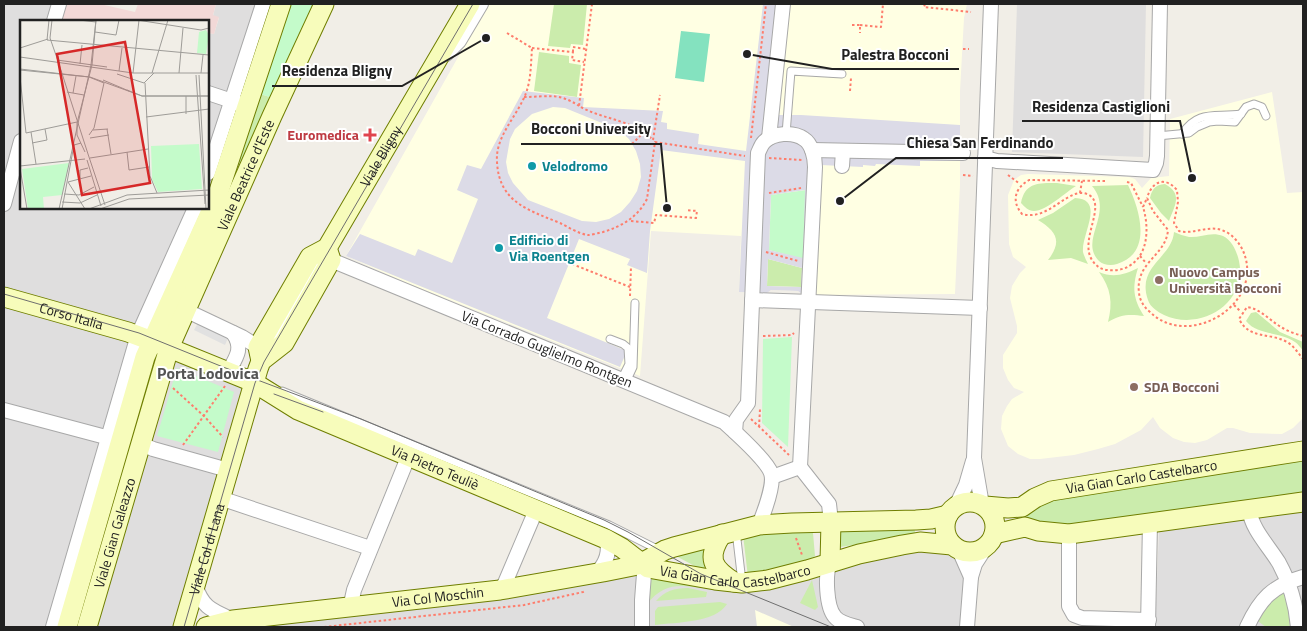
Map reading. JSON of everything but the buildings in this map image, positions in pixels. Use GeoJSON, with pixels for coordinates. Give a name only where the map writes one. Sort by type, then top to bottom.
{"type":"FeatureCollection","features":[{"type":"Feature","properties":{"kind":"main road","name":"Viale Beatrice d'Este"},"geometry":{"type":"LineString","coordinates":[[213,188],[238,103],[281,4]]}},
{"type":"Feature","properties":{"kind":"main road","name":"Viale Beatrice d'Este"},"geometry":{"type":"LineString","coordinates":[[153,342],[185,310],[324,4]]}},
{"type":"Feature","properties":{"kind":"main road","name":"Viale Bligny"},"geometry":{"type":"LineString","coordinates":[[262,347],[284,343],[329,254],[470,4]]}},
{"type":"Feature","properties":{"kind":"main road","name":"Viale Beatrice d'Este"},"geometry":{"type":"LineString","coordinates":[[153,342],[205,209]]}},
{"type":"Feature","properties":{"kind":"main road","name":"Viale Bligny"},"geometry":{"type":"LineString","coordinates":[[262,347],[310,257],[329,254]]}},
{"type":"Feature","properties":{"kind":"main road","name":"Corso Italia"},"geometry":{"type":"LineString","coordinates":[[4,297],[153,342],[227,379]]}},
{"type":"Feature","properties":{"kind":"main road","name":"Viale Gian Galeazzo"},"geometry":{"type":"LineString","coordinates":[[67,627],[78,562],[114,439],[145,357],[153,342]]}},
{"type":"Feature","properties":{"kind":"main road","name":"Viale Gian Galeazzo"},"geometry":{"type":"LineString","coordinates":[[87,627],[141,439],[153,342]]}},
{"type":"Feature","properties":{"kind":"main road","name":"Viale Col di Lana"},"geometry":{"type":"LineString","coordinates":[[183,627],[262,347]]}},
{"type":"Feature","properties":{"kind":"main road","name":"Via Pietro Teuliè"},"geometry":{"type":"LineString","coordinates":[[227,379],[253,382],[298,410],[411,450],[536,510],[606,539],[622,548],[642,564]]}},
{"type":"Feature","properties":{"kind":"main road","name":"Via Gian Carlo Castelbarco"},"geometry":{"type":"LineString","coordinates":[[983,506],[1008,508],[1022,506],[1051,491],[1303,451]]}},
{"type":"Feature","properties":{"kind":"main road"},"geometry":{"type":"LineString","coordinates":[[990,540],[994,519],[983,506],[968,502],[952,510],[945,530],[948,539],[955,547],[974,552],[990,540],[1025,527],[1038,531],[1069,534],[1303,502]]}},
{"type":"Feature","properties":{"kind":"main road"},"geometry":{"type":"LineString","coordinates":[[1022,506],[1020,516],[1025,527]]}},
{"type":"Feature","properties":{"kind":"main road","name":"Via Gian Carlo Castelbarco"},"geometry":{"type":"LineString","coordinates":[[952,510],[931,519],[759,525],[662,552],[642,564],[648,568],[662,571],[738,582],[768,580],[880,549],[913,543],[933,542],[955,547]]}},
{"type":"Feature","properties":{"kind":"main road"},"geometry":{"type":"LineString","coordinates":[[830,562],[831,522]]}},
{"type":"Feature","properties":{"kind":"main road"},"geometry":{"type":"LineString","coordinates":[[729,532],[716,543],[713,559],[720,573],[738,582]]}},
{"type":"Feature","properties":{"kind":"main road","name":"Via Col Moschin"},"geometry":{"type":"LineString","coordinates":[[206,627],[233,620],[500,590],[642,564]]}},
{"type":"Feature","properties":{"kind":"street"},"geometry":{"type":"LineString","coordinates":[[54,20],[59,4]]}},
{"type":"Feature","properties":{"kind":"street","name":"Viale Beatrice d'Este"},"geometry":{"type":"LineString","coordinates":[[209,171],[238,103],[263,4]]}},
{"type":"Feature","properties":{"kind":"street","name":"Viale Bligny"},"geometry":{"type":"LineString","coordinates":[[435,65],[460,41],[481,4]]}},
{"type":"Feature","properties":{"kind":"street"},"geometry":{"type":"LineString","coordinates":[[769,138],[783,4]]}},
{"type":"Feature","properties":{"kind":"street"},"geometry":{"type":"LineString","coordinates":[[983,506],[974,458],[991,4]]}},
{"type":"Feature","properties":{"kind":"street"},"geometry":{"type":"LineString","coordinates":[[985,158],[1002,162],[1153,170],[1156,163],[1158,136],[1160,4]]}},
{"type":"Feature","properties":{"kind":"street"},"geometry":{"type":"LineString","coordinates":[[209,93],[238,103]]}},
{"type":"Feature","properties":{"kind":"street"},"geometry":{"type":"LineString","coordinates":[[735,432],[736,420],[748,403],[758,157],[762,144],[769,138],[786,134],[805,139],[814,155],[800,467],[829,504],[831,522]]}},
{"type":"Feature","properties":{"kind":"street"},"geometry":{"type":"LineString","coordinates":[[4,204],[20,145]]}},
{"type":"Feature","properties":{"kind":"street"},"geometry":{"type":"LineString","coordinates":[[814,155],[843,151],[866,158],[940,157],[963,153]]}},
{"type":"Feature","properties":{"kind":"street"},"geometry":{"type":"LineString","coordinates":[[842,166],[843,151]]}},
{"type":"Feature","properties":{"kind":"street"},"geometry":{"type":"LineString","coordinates":[[153,342],[195,209]]}},
{"type":"Feature","properties":{"kind":"street","name":"Via Corrado Guglielmo Rontgen"},"geometry":{"type":"LineString","coordinates":[[329,254],[623,381],[724,422],[753,451],[771,472],[772,478]]}},
{"type":"Feature","properties":{"kind":"street"},"geometry":{"type":"LineString","coordinates":[[752,294],[980,308]]}},
{"type":"Feature","properties":{"kind":"street"},"geometry":{"type":"LineString","coordinates":[[185,310],[262,347]]}},
{"type":"Feature","properties":{"kind":"street"},"geometry":{"type":"LineString","coordinates":[[227,379],[239,350],[239,342],[233,333]]}},
{"type":"Feature","properties":{"kind":"street"},"geometry":{"type":"LineString","coordinates":[[4,410],[114,439]]}},
{"type":"Feature","properties":{"kind":"street"},"geometry":{"type":"LineString","coordinates":[[141,439],[146,446],[153,449],[228,470]]}},
{"type":"Feature","properties":{"kind":"street"},"geometry":{"type":"LineString","coordinates":[[354,606],[352,595],[411,450]]}},
{"type":"Feature","properties":{"kind":"street"},"geometry":{"type":"LineString","coordinates":[[952,510],[966,485],[974,458]]}},
{"type":"Feature","properties":{"kind":"street"},"geometry":{"type":"LineString","coordinates":[[759,525],[772,478],[800,467]]}},
{"type":"Feature","properties":{"kind":"street"},"geometry":{"type":"LineString","coordinates":[[220,498],[370,548]]}},
{"type":"Feature","properties":{"kind":"street"},"geometry":{"type":"LineString","coordinates":[[1248,509],[1254,528],[1279,564],[1288,583],[1298,627]]}},
{"type":"Feature","properties":{"kind":"street"},"geometry":{"type":"LineString","coordinates":[[500,590],[536,510]]}},
{"type":"Feature","properties":{"kind":"street"},"geometry":{"type":"LineString","coordinates":[[1069,534],[1069,606],[1074,615],[1082,618],[1148,623],[1150,522]]}},
{"type":"Feature","properties":{"kind":"street"},"geometry":{"type":"LineString","coordinates":[[597,573],[607,556],[608,547],[606,539]]}},
{"type":"Feature","properties":{"kind":"street"},"geometry":{"type":"LineString","coordinates":[[967,627],[970,578],[975,564],[990,540]]}},
{"type":"Feature","properties":{"kind":"street"},"geometry":{"type":"LineString","coordinates":[[955,547],[970,578]]}},
{"type":"Feature","properties":{"kind":"street","name":"Viale Gian Galeazzo"},"geometry":{"type":"LineString","coordinates":[[53,627],[78,562]]}},
{"type":"Feature","properties":{"kind":"street"},"geometry":{"type":"LineString","coordinates":[[830,562],[826,571],[829,604],[832,612],[841,621],[857,627]]}},
{"type":"Feature","properties":{"kind":"street"},"geometry":{"type":"LineString","coordinates":[[642,564],[644,574],[642,627]]}},
{"type":"Feature","properties":{"kind":"street"},"geometry":{"type":"LineString","coordinates":[[1247,627],[1261,601],[1271,592],[1303,577]]}},
{"type":"Feature","properties":{"kind":"street"},"geometry":{"type":"LineString","coordinates":[[195,585],[200,599],[205,605],[233,620]]}},
{"type":"Feature","properties":{"kind":"lane"},"geometry":{"type":"LineString","coordinates":[[786,134],[791,72],[842,74]]}},
{"type":"Feature","properties":{"kind":"lane"},"geometry":{"type":"LineString","coordinates":[[1158,136],[1182,134],[1189,124],[1202,117],[1241,114],[1246,107],[1254,104],[1258,104],[1264,110],[1266,116]]}},
{"type":"Feature","properties":{"kind":"lane","name":"Viale Bligny"},"geometry":{"type":"LineString","coordinates":[[262,347],[329,254]]}},
{"type":"Feature","properties":{"kind":"lane"},"geometry":{"type":"LineString","coordinates":[[623,381],[633,367],[635,303]]}},
{"type":"Feature","properties":{"kind":"lane"},"geometry":{"type":"LineString","coordinates":[[610,339],[628,348],[628,364],[623,381]]}},
{"type":"Feature","properties":{"kind":"lane"},"geometry":{"type":"LineString","coordinates":[[253,382],[279,390],[411,450]]}},
{"type":"Feature","properties":{"kind":"lane","name":"Via Pietro Teuliè"},"geometry":{"type":"LineString","coordinates":[[411,450],[609,525],[662,552]]}},
{"type":"Feature","properties":{"kind":"lane"},"geometry":{"type":"LineString","coordinates":[[729,532],[738,582]]}},
{"type":"Feature","properties":{"kind":"path"},"geometry":{"type":"LineString","coordinates":[[579,106],[592,4]]}},
{"type":"Feature","properties":{"kind":"path"},"geometry":{"type":"LineString","coordinates":[[852,24],[880,27],[883,4]]}},
{"type":"Feature","properties":{"kind":"path"},"geometry":{"type":"LineString","coordinates":[[924,4],[924,7],[971,12]]}},
{"type":"Feature","properties":{"kind":"path"},"geometry":{"type":"LineString","coordinates":[[860,25],[860,33]]}},
{"type":"Feature","properties":{"kind":"path"},"geometry":{"type":"LineString","coordinates":[[507,33],[532,48],[572,52]]}},
{"type":"Feature","properties":{"kind":"path"},"geometry":{"type":"LineString","coordinates":[[532,48],[527,91],[500,140],[497,153],[500,180],[512,199],[527,210],[587,235],[614,228],[630,220],[647,200],[660,95]]}},
{"type":"Feature","properties":{"kind":"path"},"geometry":{"type":"LineString","coordinates":[[584,62],[572,60],[572,52],[573,48],[586,49]]}},
{"type":"Feature","properties":{"kind":"path"},"geometry":{"type":"LineString","coordinates":[[963,49],[969,49]]}},
{"type":"Feature","properties":{"kind":"path"},"geometry":{"type":"LineString","coordinates":[[524,97],[558,96],[569,99],[579,106],[629,124],[644,132],[654,141],[758,157],[814,155]]}},
{"type":"Feature","properties":{"kind":"path"},"geometry":{"type":"LineString","coordinates":[[632,144],[644,132]]}},
{"type":"Feature","properties":{"kind":"path"},"geometry":{"type":"LineString","coordinates":[[1006,174],[1020,184]]}},
{"type":"Feature","properties":{"kind":"path"},"geometry":{"type":"LineString","coordinates":[[962,176],[978,176]]}},
{"type":"Feature","properties":{"kind":"path"},"geometry":{"type":"LineString","coordinates":[[1108,181],[1029,180],[1020,184],[1016,202],[1022,214],[1029,216],[1044,212],[1070,195],[1088,194],[1093,199],[1095,205],[1093,222],[1087,242],[1090,257],[1102,270],[1120,270],[1134,263],[1140,256],[1146,237],[1146,216],[1143,207],[1130,183],[1125,181]]}},
{"type":"Feature","properties":{"kind":"path"},"geometry":{"type":"LineString","coordinates":[[1080,193],[1082,180]]}},
{"type":"Feature","properties":{"kind":"path"},"geometry":{"type":"LineString","coordinates":[[1143,207],[1150,189],[1156,184],[1168,183],[1177,190],[1178,202],[1174,223],[1179,231],[1185,233],[1203,229],[1217,229],[1224,231],[1236,240],[1247,263],[1247,275],[1243,292],[1234,305],[1212,320],[1192,326],[1172,324],[1153,316],[1141,300],[1139,291],[1140,280],[1147,264],[1165,243],[1168,230],[1153,211],[1147,198]]}},
{"type":"Feature","properties":{"kind":"path"},"geometry":{"type":"LineString","coordinates":[[757,194],[814,187]]}},
{"type":"Feature","properties":{"kind":"path"},"geometry":{"type":"LineString","coordinates":[[630,220],[654,223],[656,215],[696,218],[697,211],[686,210]]}},
{"type":"Feature","properties":{"kind":"path"},"geometry":{"type":"LineString","coordinates":[[754,249],[810,264]]}},
{"type":"Feature","properties":{"kind":"path"},"geometry":{"type":"LineString","coordinates":[[1140,256],[1147,264]]}},
{"type":"Feature","properties":{"kind":"path"},"geometry":{"type":"LineString","coordinates":[[572,264],[630,287]]}},
{"type":"Feature","properties":{"kind":"path"},"geometry":{"type":"LineString","coordinates":[[1234,305],[1242,313]]}},
{"type":"Feature","properties":{"kind":"path"},"geometry":{"type":"LineString","coordinates":[[1303,336],[1282,328],[1254,308],[1247,308],[1239,319],[1244,328],[1253,333],[1285,341],[1303,359]]}},
{"type":"Feature","properties":{"kind":"path"},"geometry":{"type":"LineString","coordinates":[[763,329],[763,337],[792,335],[797,330]]}},
{"type":"Feature","properties":{"kind":"path"},"geometry":{"type":"LineString","coordinates":[[182,446],[204,416],[227,379]]}},
{"type":"Feature","properties":{"kind":"path"},"geometry":{"type":"LineString","coordinates":[[172,387],[204,416],[224,439]]}},
{"type":"Feature","properties":{"kind":"path"},"geometry":{"type":"LineString","coordinates":[[745,414],[790,456]]}},
{"type":"Feature","properties":{"kind":"path"},"geometry":{"type":"LineString","coordinates":[[796,537],[802,555]]}},
{"type":"Feature","properties":{"kind":"shaded area"},"geometry":{"type":"Polygon","coordinates":[[[4,4],[58,4],[53,20],[20,20],[20,141],[4,200],[4,4]]]}},
{"type":"Feature","properties":{"kind":"shaded area"},"geometry":{"type":"Polygon","coordinates":[[[60,4],[100,4],[135,12],[138,4],[216,4],[213,15],[219,17],[214,34],[209,33],[209,20],[56,20],[60,4]]]}},
{"type":"Feature","properties":{"kind":"shaded area"},"geometry":{"type":"Polygon","coordinates":[[[216,4],[280,4],[246,105],[209,92],[209,33],[214,34],[219,18],[213,16],[216,4]]]}},
{"type":"Feature","properties":{"kind":"shaded area"},"geometry":{"type":"Polygon","coordinates":[[[488,4],[967,4],[964,18],[960,91],[960,185],[955,294],[814,295],[802,294],[798,291],[739,292],[741,236],[651,231],[640,376],[405,282],[346,256],[488,4]]]}},
{"type":"Feature","properties":{"kind":"shaded area"},"geometry":{"type":"Polygon","coordinates":[[[763,4],[786,4],[775,115],[960,125],[960,161],[920,161],[920,166],[876,164],[875,166],[863,165],[863,167],[821,165],[814,295],[802,294],[798,291],[739,292],[745,161],[661,150],[650,231],[647,273],[627,265],[630,259],[579,239],[547,318],[627,351],[620,367],[346,256],[360,234],[415,256],[418,249],[452,263],[478,199],[457,190],[467,165],[481,169],[523,91],[584,98],[583,107],[663,111],[661,122],[667,123],[667,129],[699,134],[698,144],[746,151],[763,4]],[[553,107],[532,114],[515,129],[510,139],[506,162],[508,173],[513,183],[528,200],[582,221],[596,222],[609,219],[621,212],[637,191],[641,177],[636,151],[629,139],[619,130],[565,108],[553,107]],[[805,190],[771,195],[769,250],[803,258],[805,190]],[[768,259],[767,286],[801,287],[802,268],[768,259]]]}},
{"type":"Feature","properties":{"kind":"shaded area"},"geometry":{"type":"Polygon","coordinates":[[[1017,4],[1146,4],[1143,157],[1012,152],[1017,4]]]}},
{"type":"Feature","properties":{"kind":"shaded area","name":"Nuovo Campus Università Bocconi"},"geometry":{"type":"Polygon","coordinates":[[[1272,92],[1287,193],[1303,192],[1303,418],[1293,428],[1282,434],[1250,433],[1227,428],[1207,440],[1195,443],[1173,438],[1160,428],[1153,417],[1141,430],[1115,444],[1098,449],[1074,455],[1040,459],[1030,459],[1018,454],[1008,446],[1001,429],[1002,416],[1007,406],[1012,399],[1024,392],[1014,388],[1003,368],[1003,355],[1017,333],[1010,298],[1012,286],[1026,267],[1013,257],[1009,244],[1008,195],[1014,180],[1021,175],[1028,174],[1129,177],[1135,179],[1142,188],[1151,178],[1169,176],[1170,119],[1272,92]]]}},
{"type":"Feature","properties":{"kind":"shaded area"},"geometry":{"type":"Polygon","coordinates":[[[209,94],[245,106],[216,199],[150,344],[4,298],[4,209],[20,150],[20,209],[209,209],[209,94]]]}},
{"type":"Feature","properties":{"kind":"shaded area"},"geometry":{"type":"Polygon","coordinates":[[[4,299],[152,345],[248,384],[180,627],[4,627],[4,299]]]}},
{"type":"Feature","properties":{"kind":"shaded area"},"geometry":{"type":"Polygon","coordinates":[[[198,323],[228,338],[225,345],[194,330],[198,323]]]}},
{"type":"Feature","properties":{"kind":"shaded area"},"geometry":{"type":"Polygon","coordinates":[[[1303,503],[1303,627],[1155,627],[1159,530],[1303,503]]]}},
{"type":"Feature","properties":{"kind":"shaded area"},"geometry":{"type":"Polygon","coordinates":[[[951,546],[970,578],[966,627],[211,627],[619,572],[703,580],[824,567],[951,546]]]}},
{"type":"Feature","properties":{"kind":"shaded area"},"geometry":{"type":"Polygon","coordinates":[[[755,610],[794,627],[757,627],[755,610]]]}},
{"type":"Feature","properties":{"kind":"green space"},"geometry":{"type":"Polygon","coordinates":[[[288,4],[315,4],[273,98],[257,93],[288,4]]]}},
{"type":"Feature","properties":{"kind":"green space"},"geometry":{"type":"Polygon","coordinates":[[[554,4],[587,4],[583,45],[571,44],[570,48],[548,46],[554,4]]]}},
{"type":"Feature","properties":{"kind":"green space"},"geometry":{"type":"Polygon","coordinates":[[[681,31],[710,34],[704,82],[675,78],[681,31]]]}},
{"type":"Feature","properties":{"kind":"green space"},"geometry":{"type":"Polygon","coordinates":[[[539,52],[569,56],[569,63],[581,65],[577,97],[534,91],[539,52]]]}},
{"type":"Feature","properties":{"kind":"green space"},"geometry":{"type":"Polygon","coordinates":[[[257,93],[273,98],[213,228],[257,93]]]}},
{"type":"Feature","properties":{"kind":"green space"},"geometry":{"type":"Polygon","coordinates":[[[1044,183],[1076,186],[1050,205],[1039,210],[1030,210],[1021,203],[1029,187],[1044,183]]]}},
{"type":"Feature","properties":{"kind":"green space"},"geometry":{"type":"Polygon","coordinates":[[[1165,184],[1171,188],[1176,196],[1169,221],[1150,198],[1154,188],[1165,184]]]}},
{"type":"Feature","properties":{"kind":"green space"},"geometry":{"type":"Polygon","coordinates":[[[1128,185],[1139,218],[1139,241],[1136,251],[1128,258],[1115,265],[1105,264],[1099,261],[1094,253],[1092,244],[1100,206],[1098,196],[1092,186],[1128,185]]]}},
{"type":"Feature","properties":{"kind":"green space"},"geometry":{"type":"Polygon","coordinates":[[[806,190],[803,259],[769,250],[771,195],[806,190]]]}},
{"type":"Feature","properties":{"kind":"green space"},"geometry":{"type":"Polygon","coordinates":[[[1075,198],[1084,200],[1089,204],[1091,211],[1083,245],[1083,252],[1088,264],[1071,258],[1048,260],[1055,247],[1055,237],[1049,228],[1038,220],[1053,213],[1075,198]]]}},
{"type":"Feature","properties":{"kind":"green space"},"geometry":{"type":"Polygon","coordinates":[[[1174,232],[1189,237],[1210,234],[1223,236],[1234,247],[1239,261],[1240,276],[1236,290],[1229,301],[1219,310],[1193,320],[1178,319],[1164,315],[1149,303],[1146,288],[1150,270],[1167,249],[1172,241],[1174,232]]]}},
{"type":"Feature","properties":{"kind":"green space"},"geometry":{"type":"Polygon","coordinates":[[[768,259],[802,268],[801,287],[767,286],[768,259]]]}},
{"type":"Feature","properties":{"kind":"green space"},"geometry":{"type":"Polygon","coordinates":[[[1138,268],[1134,287],[1138,304],[1144,316],[1126,315],[1108,322],[1110,296],[1099,272],[1118,275],[1138,268]]]}},
{"type":"Feature","properties":{"kind":"green space"},"geometry":{"type":"Polygon","coordinates":[[[1256,312],[1280,332],[1303,342],[1303,351],[1297,344],[1283,336],[1251,326],[1246,321],[1251,313],[1256,312]]]}},
{"type":"Feature","properties":{"kind":"green space"},"geometry":{"type":"Polygon","coordinates":[[[792,337],[788,447],[762,423],[763,339],[792,337]]]}},
{"type":"Feature","properties":{"kind":"green space"},"geometry":{"type":"Polygon","coordinates":[[[177,368],[234,392],[218,452],[157,436],[177,368]]]}},
{"type":"Feature","properties":{"kind":"green space"},"geometry":{"type":"Polygon","coordinates":[[[1303,459],[1303,492],[1069,526],[1031,522],[1027,518],[1027,514],[1049,499],[1303,459]]]}},
{"type":"Feature","properties":{"kind":"green space"},"geometry":{"type":"Polygon","coordinates":[[[913,527],[915,531],[914,536],[840,547],[840,529],[913,527]]]}},
{"type":"Feature","properties":{"kind":"green space"},"geometry":{"type":"Polygon","coordinates":[[[793,529],[813,533],[815,556],[804,563],[748,577],[743,535],[793,529]]]}},
{"type":"Feature","properties":{"kind":"green space"},"geometry":{"type":"Polygon","coordinates":[[[708,546],[712,570],[704,571],[676,556],[708,546]]]}},
{"type":"Feature","properties":{"kind":"green space"},"geometry":{"type":"Polygon","coordinates":[[[654,578],[708,586],[708,589],[674,586],[660,591],[647,604],[650,580],[654,578]]]}},
{"type":"Feature","properties":{"kind":"green space"},"geometry":{"type":"Polygon","coordinates":[[[812,580],[818,607],[815,610],[800,603],[812,580]]]}},
{"type":"Feature","properties":{"kind":"green space"},"geometry":{"type":"Polygon","coordinates":[[[688,588],[707,592],[706,597],[656,601],[670,591],[688,588]]]}},
{"type":"Feature","properties":{"kind":"green space"},"geometry":{"type":"Polygon","coordinates":[[[1286,590],[1290,627],[1266,627],[1255,619],[1262,606],[1286,590]]]}},
{"type":"Feature","properties":{"kind":"green space"},"geometry":{"type":"Polygon","coordinates":[[[720,602],[727,604],[714,615],[684,622],[655,625],[655,611],[658,607],[720,602]]]}},
{"type":"Feature","properties":{"kind":"tram line"},"geometry":{"type":"LineString","coordinates":[[184,627],[255,383],[264,362],[473,4]]}},
{"type":"Feature","properties":{"kind":"tram line"},"geometry":{"type":"LineString","coordinates":[[4,294],[139,333],[361,419],[604,520],[701,574],[831,627]]}},
{"type":"Feature","properties":{"kind":"tram line"},"geometry":{"type":"LineString","coordinates":[[274,394],[323,412]]}},
{"type":"Feature","properties":{"kind":"place","name":"Residenza Bligny"},"geometry":{"type":"Point","coordinates":[486,38]}},
{"type":"Feature","properties":{"kind":"place","name":"Palestra Bocconi"},"geometry":{"type":"Point","coordinates":[747,54]}},
{"type":"Feature","properties":{"kind":"place","name":"Euromedica"},"geometry":{"type":"Point","coordinates":[370,135]}},
{"type":"Feature","properties":{"kind":"place","name":"Velodromo"},"geometry":{"type":"Point","coordinates":[532,166]}},
{"type":"Feature","properties":{"kind":"place","name":"Residenza Castiglioni"},"geometry":{"type":"Point","coordinates":[1192,178]}},
{"type":"Feature","properties":{"kind":"place","name":"Chiesa San Ferdinando"},"geometry":{"type":"Point","coordinates":[840,201]}},
{"type":"Feature","properties":{"kind":"place","name":"Bocconi University"},"geometry":{"type":"Point","coordinates":[667,208]}},
{"type":"Feature","properties":{"kind":"place","name":"Edificio di Via Roentgen"},"geometry":{"type":"Point","coordinates":[499,248]}},
{"type":"Feature","properties":{"kind":"place","name":"Nuovo Campus Università Bocconi"},"geometry":{"type":"Point","coordinates":[1159,280]}},
{"type":"Feature","properties":{"kind":"place","name":"SDA Bocconi"},"geometry":{"type":"Point","coordinates":[1134,387]}},
{"type":"Feature","properties":{"kind":"district","name":"Porta Lodovica"},"geometry":{"type":"Point","coordinates":[208,373]}}]}
